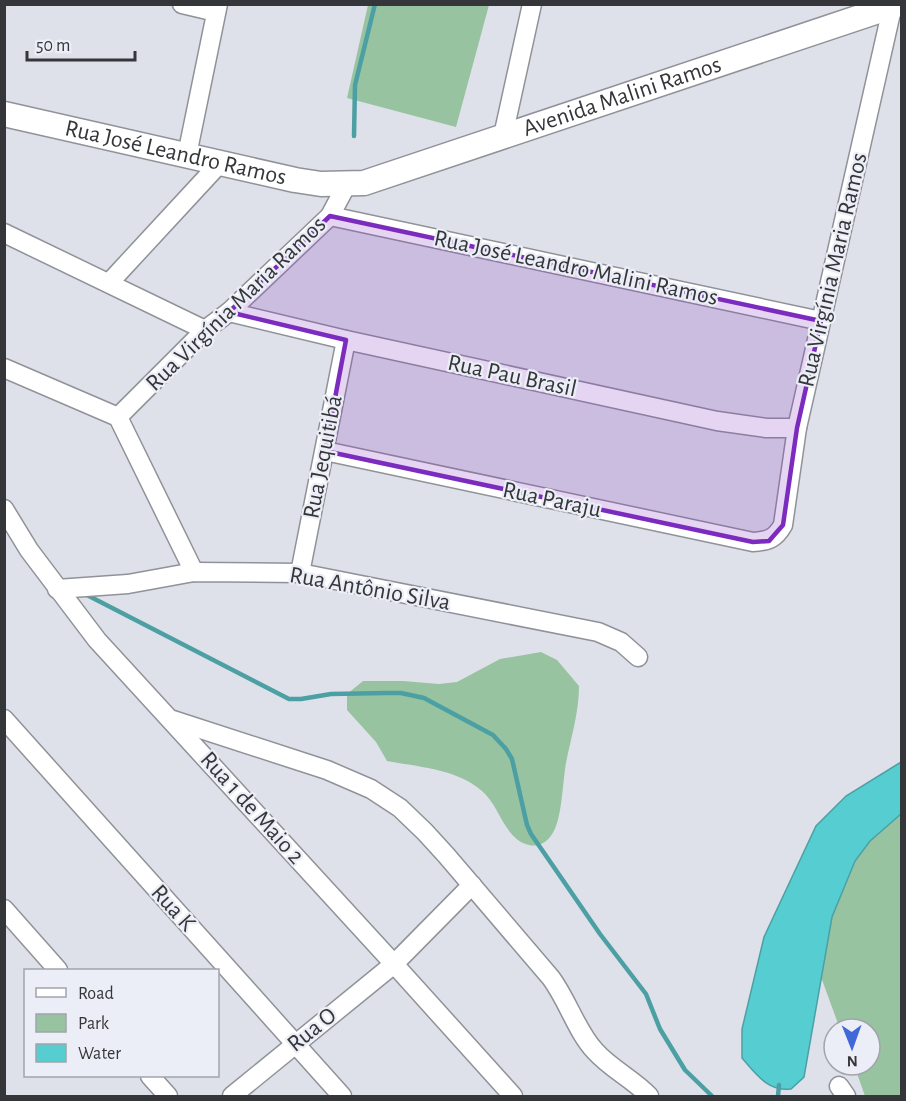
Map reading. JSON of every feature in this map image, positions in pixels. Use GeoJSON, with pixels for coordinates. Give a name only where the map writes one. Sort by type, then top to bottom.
{"type":"FeatureCollection","features":[{"type":"Feature","properties":{"kind":"street"},"geometry":{"type":"LineString","coordinates":[[182,4],[217,8],[187,155]]}},
{"type":"Feature","properties":{"kind":"street"},"geometry":{"type":"LineString","coordinates":[[503,136],[532,4]]}},
{"type":"Feature","properties":{"kind":"street","name":"Avenida Malini Ramos"},"geometry":{"type":"LineString","coordinates":[[346,184],[378,179],[895,5]]}},
{"type":"Feature","properties":{"kind":"street","name":"Rua Virgínia Maria Ramos"},"geometry":{"type":"LineString","coordinates":[[777,535],[783,525],[797,428],[895,5]]}},
{"type":"Feature","properties":{"kind":"street","name":"Rua José Leandro Ramos"},"geometry":{"type":"LineString","coordinates":[[4,114],[295,180],[321,184],[346,184]]}},
{"type":"Feature","properties":{"kind":"street"},"geometry":{"type":"LineString","coordinates":[[108,283],[220,163]]}},
{"type":"Feature","properties":{"kind":"street","name":"Rua Virgínia Maria Ramos"},"geometry":{"type":"LineString","coordinates":[[118,417],[205,330],[229,312],[330,216],[346,184]]}},
{"type":"Feature","properties":{"kind":"street","name":"Rua José Leandro Malini Ramos"},"geometry":{"type":"LineString","coordinates":[[330,216],[821,321]]}},
{"type":"Feature","properties":{"kind":"street"},"geometry":{"type":"LineString","coordinates":[[4,233],[205,330]]}},
{"type":"Feature","properties":{"kind":"street","name":"Rua Pau Brasil"},"geometry":{"type":"LineString","coordinates":[[229,312],[346,340],[717,421],[766,428],[797,428]]}},
{"type":"Feature","properties":{"kind":"street","name":"Rua Jequitibá"},"geometry":{"type":"LineString","coordinates":[[300,573],[346,340]]}},
{"type":"Feature","properties":{"kind":"street"},"geometry":{"type":"LineString","coordinates":[[4,368],[118,417],[194,572]]}},
{"type":"Feature","properties":{"kind":"street","name":"Rua Paraju"},"geometry":{"type":"LineString","coordinates":[[325,451],[753,543],[769,541],[777,535]]}},
{"type":"Feature","properties":{"kind":"street","name":"Rua 1 de Maio 2"},"geometry":{"type":"LineString","coordinates":[[4,509],[29,550],[97,640],[513,1096]]}},
{"type":"Feature","properties":{"kind":"street","name":"Rua Antônio Silva"},"geometry":{"type":"LineString","coordinates":[[57,589],[128,584],[194,572],[300,573],[597,632],[621,642],[638,657]]}},
{"type":"Feature","properties":{"kind":"street","name":"Rua K"},"geometry":{"type":"LineString","coordinates":[[4,719],[342,1096]]}},
{"type":"Feature","properties":{"kind":"street"},"geometry":{"type":"LineString","coordinates":[[171,720],[327,770],[371,789],[399,808],[425,832],[472,885],[560,991],[595,1052],[649,1096]]}},
{"type":"Feature","properties":{"kind":"street","name":"Rua O"},"geometry":{"type":"LineString","coordinates":[[232,1096],[394,964],[472,885]]}},
{"type":"Feature","properties":{"kind":"street"},"geometry":{"type":"LineString","coordinates":[[4,909],[57,969]]}},
{"type":"Feature","properties":{"kind":"street"},"geometry":{"type":"LineString","coordinates":[[151,1077],[168,1096]]}},
{"type":"Feature","properties":{"kind":"highlighted area"},"geometry":{"type":"Polygon","coordinates":[[[330,216],[821,321],[797,428],[783,525],[769,541],[753,542],[325,451],[346,340],[229,312],[330,216]]]}},
{"type":"Feature","properties":{"kind":"green space"},"geometry":{"type":"Polygon","coordinates":[[[368,5],[489,5],[456,127],[347,98],[368,5]]]}},
{"type":"Feature","properties":{"kind":"green space"},"geometry":{"type":"Polygon","coordinates":[[[541,652],[557,660],[579,686],[579,696],[558,820],[549,838],[538,845],[521,842],[514,836],[488,797],[472,784],[449,773],[387,761],[376,742],[347,710],[347,694],[363,681],[439,684],[457,682],[500,659],[541,652]]]}},
{"type":"Feature","properties":{"kind":"green space"},"geometry":{"type":"Polygon","coordinates":[[[901,814],[901,1096],[865,1096],[858,1077],[882,1077],[882,1017],[836,1017],[821,977],[832,917],[855,861],[870,841],[901,814]]]}},
{"type":"Feature","properties":{"kind":"water"},"geometry":{"type":"Polygon","coordinates":[[[901,762],[901,814],[870,841],[855,861],[832,917],[804,1077],[791,1089],[776,1088],[763,1081],[742,1058],[742,1029],[764,937],[816,826],[846,796],[901,762]]]}},
{"type":"Feature","properties":{"kind":"waterway"},"geometry":{"type":"LineString","coordinates":[[354,136],[355,85],[375,4]]}},
{"type":"Feature","properties":{"kind":"waterway"},"geometry":{"type":"LineString","coordinates":[[85,594],[289,699],[331,694],[401,693],[424,698],[493,735],[512,759],[531,834],[600,934],[646,994],[660,1029],[685,1070],[712,1096]]}},
{"type":"Feature","properties":{"kind":"waterway"},"geometry":{"type":"LineString","coordinates":[[778,1096],[779,1085]]}}]}
